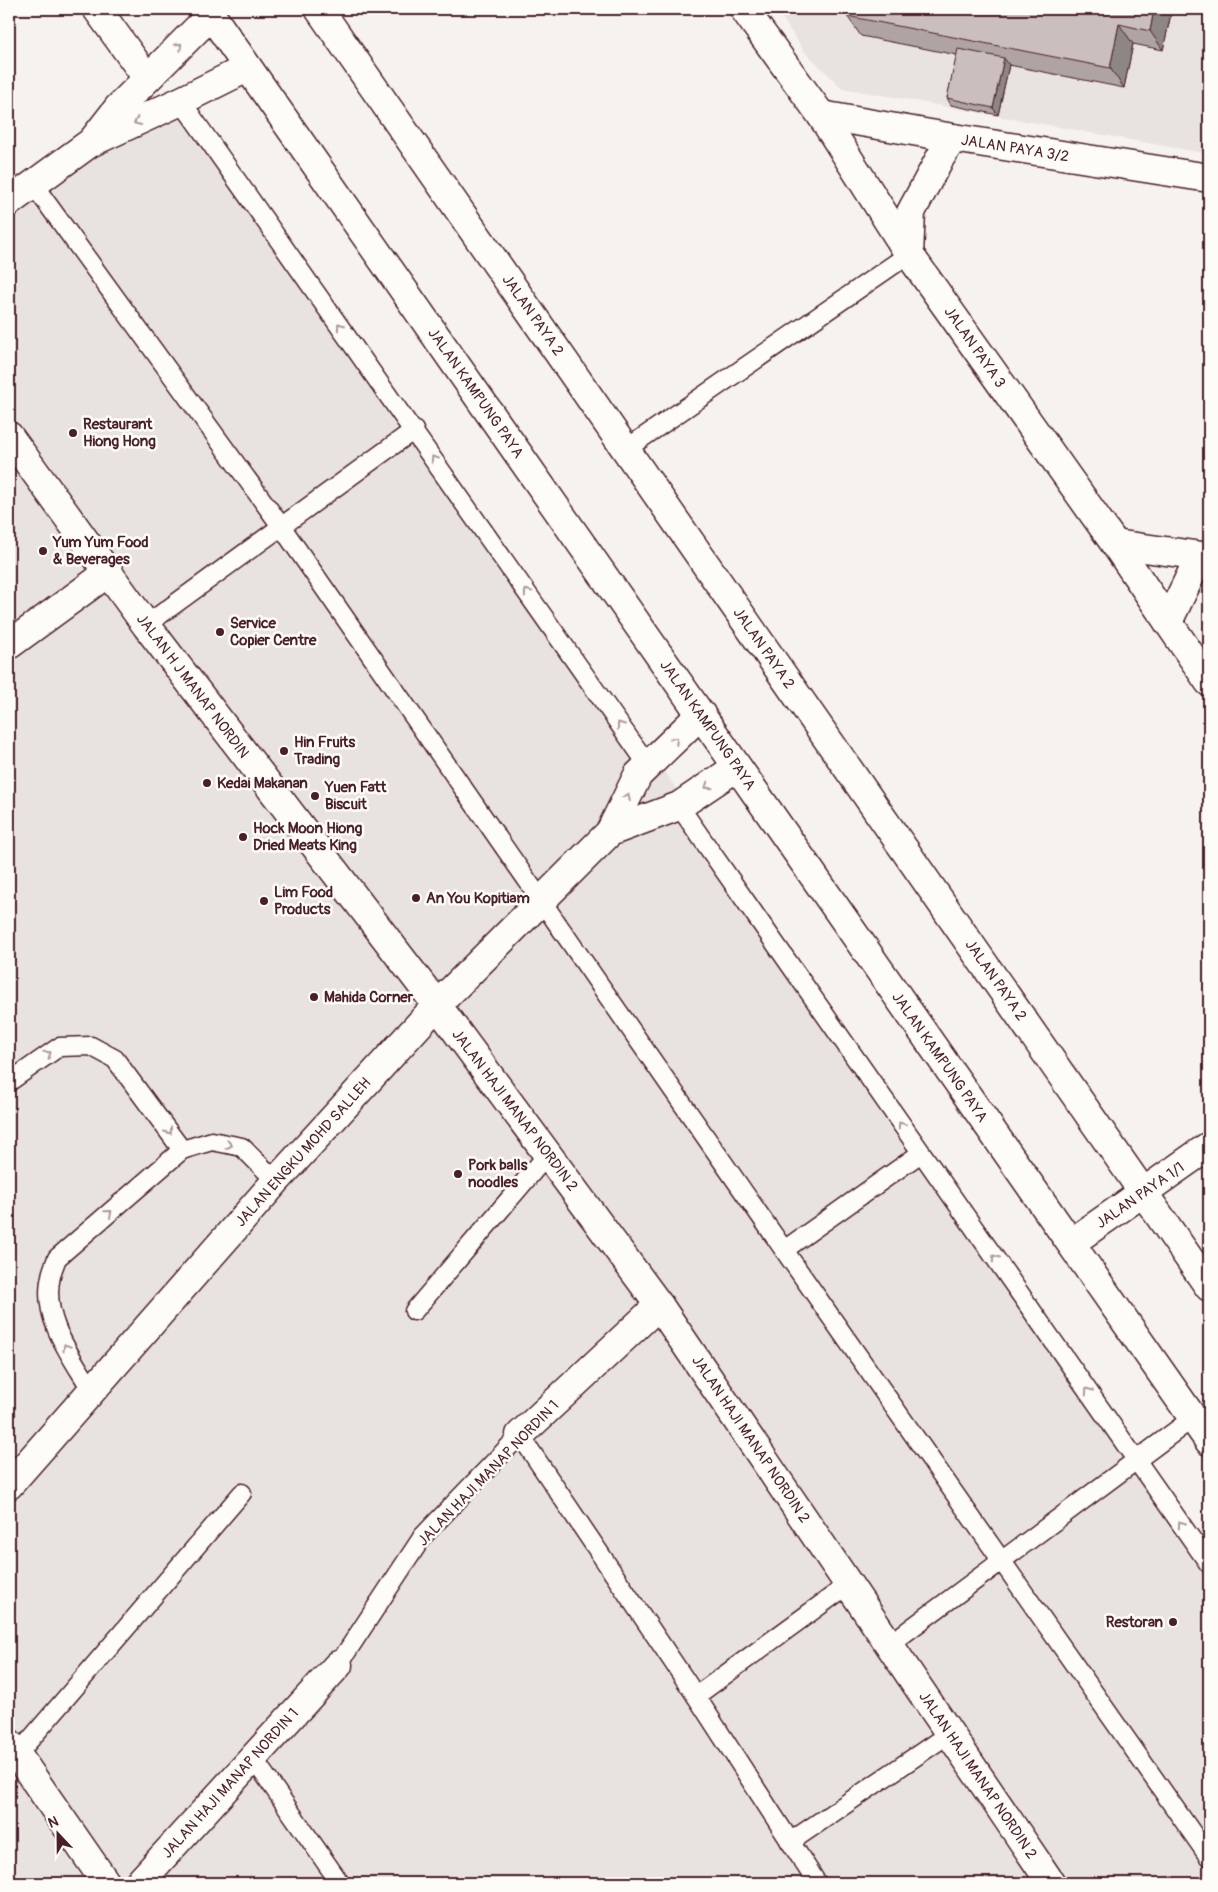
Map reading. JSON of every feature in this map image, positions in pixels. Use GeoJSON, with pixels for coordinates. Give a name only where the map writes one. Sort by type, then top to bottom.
{"type":"FeatureCollection","features":[{"type":"Feature","properties":{"kind":"street"},"geometry":{"type":"LineString","coordinates":[[97,9],[148,78]]}},
{"type":"Feature","properties":{"kind":"street","name":"JALAN PAYA 2"},"geometry":{"type":"LineString","coordinates":[[319,9],[1209,1287]]}},
{"type":"Feature","properties":{"kind":"street","name":"JALAN PAYA 3"},"geometry":{"type":"LineString","coordinates":[[744,9],[821,115],[908,254],[1115,544],[1209,682]]}},
{"type":"Feature","properties":{"kind":"street"},"geometry":{"type":"LineString","coordinates":[[90,143],[118,108],[209,12]]}},
{"type":"Feature","properties":{"kind":"street","name":"JALAN KAMPUNG PAYA"},"geometry":{"type":"LineString","coordinates":[[209,12],[1209,1441]]}},
{"type":"Feature","properties":{"kind":"street"},"geometry":{"type":"LineString","coordinates":[[9,202],[90,143],[248,68]]}},
{"type":"Feature","properties":{"kind":"street","name":"JALAN PAYA 3/2"},"geometry":{"type":"LineString","coordinates":[[821,115],[1209,178]]}},
{"type":"Feature","properties":{"kind":"street"},"geometry":{"type":"LineString","coordinates":[[908,254],[911,212],[940,158],[954,138]]}},
{"type":"Feature","properties":{"kind":"street","name":"JALAN H J MANAP NORDIN"},"geometry":{"type":"LineString","coordinates":[[9,436],[146,625],[437,1005]]}},
{"type":"Feature","properties":{"kind":"street"},"geometry":{"type":"LineString","coordinates":[[1115,544],[1204,557],[1168,622]]}},
{"type":"Feature","properties":{"kind":"street"},"geometry":{"type":"LineString","coordinates":[[9,645],[109,572]]}},
{"type":"Feature","properties":{"kind":"street","name":"JALAN ENGKU MOHD SALLEH"},"geometry":{"type":"LineString","coordinates":[[9,1485],[91,1389],[276,1181],[437,1005],[610,832],[638,775],[701,714]]}},
{"type":"Feature","properties":{"kind":"street","name":"JALAN ENGKU MOHD SALLEH"},"geometry":{"type":"LineString","coordinates":[[610,832],[679,806],[737,767]]}},
{"type":"Feature","properties":{"kind":"street","name":"JALAN HAJI MANAP NORDIN 2"},"geometry":{"type":"LineString","coordinates":[[437,1005],[659,1305],[1051,1883]]}},
{"type":"Feature","properties":{"kind":"street","name":"JALAN PAYA 1/1"},"geometry":{"type":"LineString","coordinates":[[1070,1244],[1209,1146]]}},
{"type":"Feature","properties":{"kind":"street","name":"JALAN HAJI MANAP NORDIN 1"},"geometry":{"type":"LineString","coordinates":[[520,1436],[659,1305]]}},
{"type":"Feature","properties":{"kind":"street","name":"JALAN HAJI MANAP NORDIN 1"},"geometry":{"type":"LineString","coordinates":[[139,1883],[338,1665]]}},
{"type":"Feature","properties":{"kind":"street"},"geometry":{"type":"LineString","coordinates":[[13,1749],[106,1883]]}},
{"type":"Feature","properties":{"kind":"lane"},"geometry":{"type":"LineString","coordinates":[[181,101],[648,765]]}},
{"type":"Feature","properties":{"kind":"lane"},"geometry":{"type":"LineString","coordinates":[[33,184],[281,526],[1209,1857]]}},
{"type":"Feature","properties":{"kind":"lane"},"geometry":{"type":"LineString","coordinates":[[626,449],[908,254]]}},
{"type":"Feature","properties":{"kind":"lane"},"geometry":{"type":"LineString","coordinates":[[146,625],[414,430]]}},
{"type":"Feature","properties":{"kind":"lane"},"geometry":{"type":"LineString","coordinates":[[679,806],[1209,1564]]}},
{"type":"Feature","properties":{"kind":"lane"},"geometry":{"type":"LineString","coordinates":[[9,1082],[58,1047],[91,1046],[115,1059],[182,1150]]}},
{"type":"Feature","properties":{"kind":"lane"},"geometry":{"type":"LineString","coordinates":[[91,1389],[58,1332],[50,1307],[51,1278],[58,1258],[182,1150],[212,1141],[242,1147],[276,1181]]}},
{"type":"Feature","properties":{"kind":"lane"},"geometry":{"type":"LineString","coordinates":[[784,1250],[921,1153]]}},
{"type":"Feature","properties":{"kind":"lane"},"geometry":{"type":"LineString","coordinates":[[414,1311],[548,1154]]}},
{"type":"Feature","properties":{"kind":"lane"},"geometry":{"type":"LineString","coordinates":[[890,1644],[1193,1418]]}},
{"type":"Feature","properties":{"kind":"lane"},"geometry":{"type":"LineString","coordinates":[[520,1436],[696,1696],[817,1883]]}},
{"type":"Feature","properties":{"kind":"lane","name":"JALAN HAJI MANAP NORDIN 1"},"geometry":{"type":"LineString","coordinates":[[338,1665],[423,1536],[520,1436]]}},
{"type":"Feature","properties":{"kind":"lane"},"geometry":{"type":"LineString","coordinates":[[13,1749],[242,1493]]}},
{"type":"Feature","properties":{"kind":"lane"},"geometry":{"type":"LineString","coordinates":[[696,1696],[849,1584]]}},
{"type":"Feature","properties":{"kind":"lane"},"geometry":{"type":"LineString","coordinates":[[790,1842],[950,1733]]}},
{"type":"Feature","properties":{"kind":"lane"},"geometry":{"type":"LineString","coordinates":[[253,1758],[340,1883]]}},
{"type":"Feature","properties":{"kind":"shaded area"},"geometry":{"type":"Polygon","coordinates":[[[776,9],[1209,9],[1209,154],[842,88],[804,51],[776,9]]]}},
{"type":"Feature","properties":{"kind":"shaded area"},"geometry":{"type":"Polygon","coordinates":[[[197,108],[726,859],[1209,1551],[1209,1883],[9,1883],[9,219],[99,151],[197,108]]]}},
{"type":"Feature","properties":{"kind":"building"},"geometry":{"type":"Polygon","coordinates":[[[849,9],[1154,9],[1150,31],[1119,24],[1110,68],[847,16],[849,9]]]}},
{"type":"Feature","properties":{"kind":"building"},"geometry":{"type":"Polygon","coordinates":[[[958,49],[1004,58],[993,108],[947,98],[958,49]]]}},
{"type":"Feature","properties":{"kind":"place","name":"Restaurant Hiong Hong"},"geometry":{"type":"Point","coordinates":[73,433]}},
{"type":"Feature","properties":{"kind":"place","name":"Yum Yum Food & Beverages"},"geometry":{"type":"Point","coordinates":[43,551]}},
{"type":"Feature","properties":{"kind":"place","name":"Service Copier Centre"},"geometry":{"type":"Point","coordinates":[220,632]}},
{"type":"Feature","properties":{"kind":"place","name":"Hin Fruits Trading"},"geometry":{"type":"Point","coordinates":[284,751]}},
{"type":"Feature","properties":{"kind":"place","name":"Kedai Makanan"},"geometry":{"type":"Point","coordinates":[207,783]}},
{"type":"Feature","properties":{"kind":"place","name":"Yuen Fatt Biscuit"},"geometry":{"type":"Point","coordinates":[315,796]}},
{"type":"Feature","properties":{"kind":"place","name":"Hock Moon Hiong Dried Meats King"},"geometry":{"type":"Point","coordinates":[243,837]}},
{"type":"Feature","properties":{"kind":"place","name":"An You Kopitiam"},"geometry":{"type":"Point","coordinates":[416,898]}},
{"type":"Feature","properties":{"kind":"place","name":"Lim Food Products"},"geometry":{"type":"Point","coordinates":[264,901]}},
{"type":"Feature","properties":{"kind":"place","name":"Mahida Corner"},"geometry":{"type":"Point","coordinates":[314,997]}},
{"type":"Feature","properties":{"kind":"place","name":"Pork balls noodles"},"geometry":{"type":"Point","coordinates":[458,1174]}},
{"type":"Feature","properties":{"kind":"place","name":"Restoran"},"geometry":{"type":"Point","coordinates":[1173,1622]}}]}
